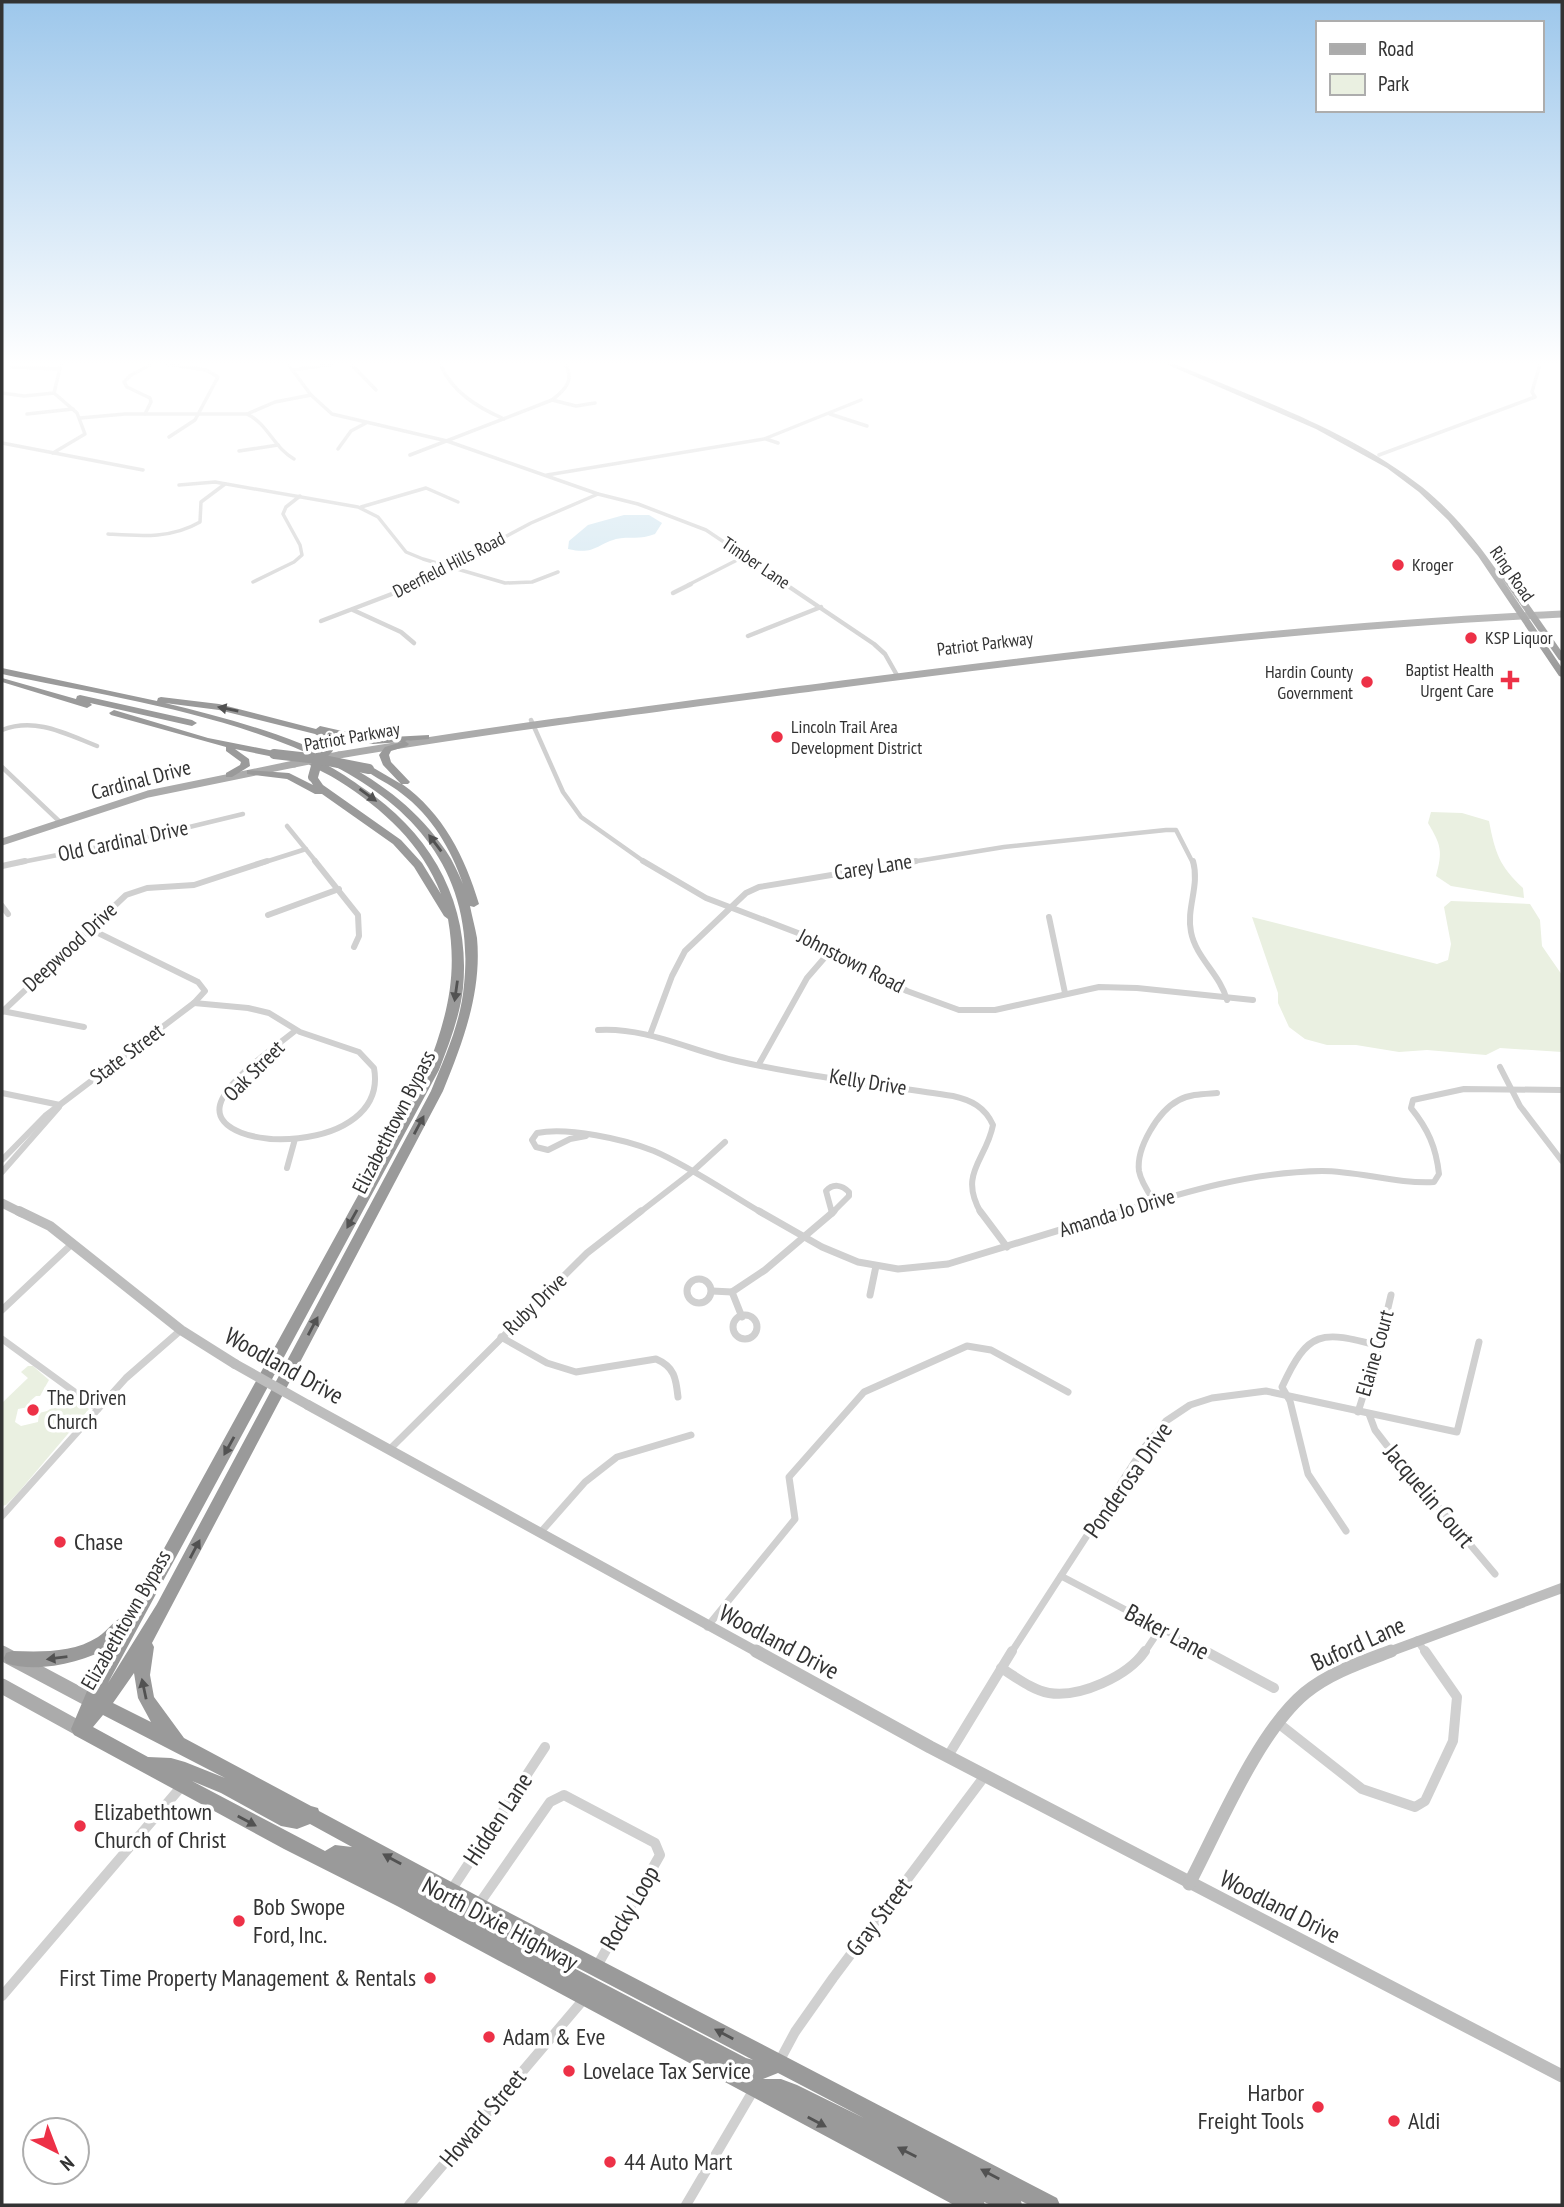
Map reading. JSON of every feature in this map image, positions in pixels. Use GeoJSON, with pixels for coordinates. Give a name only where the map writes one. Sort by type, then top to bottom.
{"type":"FeatureCollection","features":[{"type":"Feature","properties":{"kind":"highway","name":"Ring Road"},"geometry":{"type":"LineString","coordinates":[[1390,467],[1428,496],[1454,521],[1562,658]]}},
{"type":"Feature","properties":{"kind":"highway","name":"Ring Road"},"geometry":{"type":"LineString","coordinates":[[1397,467],[1416,479],[1455,512],[1478,539],[1562,674]]}},
{"type":"Feature","properties":{"kind":"highway"},"geometry":{"type":"LineString","coordinates":[[2,676],[196,704],[363,740],[426,737]]}},
{"type":"Feature","properties":{"kind":"highway"},"geometry":{"type":"LineString","coordinates":[[2,676],[235,751],[246,761],[229,775]]}},
{"type":"Feature","properties":{"kind":"highway","name":"Elizabethtown Bypass"},"geometry":{"type":"LineString","coordinates":[[2,676],[238,734],[292,752],[341,776],[384,807],[422,847],[448,896],[456,929],[459,963],[457,988],[445,1037],[433,1070],[149,1593],[97,1704]]}},
{"type":"Feature","properties":{"kind":"highway","name":"Elizabethtown Bypass"},"geometry":{"type":"LineString","coordinates":[[2,676],[253,730],[307,749],[351,770],[401,806],[439,848],[464,897],[473,939],[471,998],[458,1044],[445,1075],[163,1609],[127,1672],[97,1704],[80,1729]]}},
{"type":"Feature","properties":{"kind":"highway"},"geometry":{"type":"LineString","coordinates":[[261,716],[327,737],[331,744],[318,759],[313,776],[319,787],[382,830],[418,865],[456,929]]}},
{"type":"Feature","properties":{"kind":"highway"},"geometry":{"type":"LineString","coordinates":[[206,740],[369,769],[393,780],[429,811]]}},
{"type":"Feature","properties":{"kind":"highway"},"geometry":{"type":"LineString","coordinates":[[411,742],[388,750],[384,755],[386,763],[429,811],[448,838],[468,881],[476,913],[473,939]]}},
{"type":"Feature","properties":{"kind":"highway"},"geometry":{"type":"LineString","coordinates":[[250,772],[289,776],[347,806]]}},
{"type":"Feature","properties":{"kind":"highway"},"geometry":{"type":"LineString","coordinates":[[6,1656],[63,1658],[95,1648],[120,1629],[149,1593]]}},
{"type":"Feature","properties":{"kind":"highway"},"geometry":{"type":"LineString","coordinates":[[163,1609],[143,1659],[143,1689],[154,1715],[181,1745]]}},
{"type":"Feature","properties":{"kind":"highway","name":"North Dixie Highway"},"geometry":{"type":"LineString","coordinates":[[97,1704],[181,1745],[478,1906],[1051,2205]]}},
{"type":"Feature","properties":{"kind":"highway","name":"North Dixie Highway"},"geometry":{"type":"LineString","coordinates":[[80,1729],[182,1786],[975,2205]]}},
{"type":"Feature","properties":{"kind":"highway"},"geometry":{"type":"LineString","coordinates":[[143,1765],[161,1763],[177,1768],[244,1797],[284,1819],[294,1821],[312,1814]]}},
{"type":"Feature","properties":{"kind":"highway"},"geometry":{"type":"LineString","coordinates":[[326,1862],[335,1854],[347,1854],[481,1925],[520,1928]]}},
{"type":"Feature","properties":{"kind":"highway"},"geometry":{"type":"LineString","coordinates":[[440,1920],[521,1951],[742,2067],[754,2071],[764,2070],[779,2062]]}},
{"type":"Feature","properties":{"kind":"highway"},"geometry":{"type":"LineString","coordinates":[[754,2089],[781,2089],[797,2095],[1012,2205]]}},
{"type":"Feature","properties":{"kind":"main road","name":"Patriot Parkway"},"geometry":{"type":"LineString","coordinates":[[294,764],[426,737],[897,674],[1243,636],[1562,609]]}},
{"type":"Feature","properties":{"kind":"main road","name":"Patriot Parkway"},"geometry":{"type":"LineString","coordinates":[[1525,613],[1562,614]]}},
{"type":"Feature","properties":{"kind":"main road","name":"Patriot Parkway"},"geometry":{"type":"LineString","coordinates":[[411,742],[431,742],[533,722]]}},
{"type":"Feature","properties":{"kind":"main road","name":"Cardinal Drive"},"geometry":{"type":"LineString","coordinates":[[2,842],[128,799],[229,775],[294,764]]}},
{"type":"Feature","properties":{"kind":"main road"},"geometry":{"type":"LineString","coordinates":[[6,1656],[97,1704]]}},
{"type":"Feature","properties":{"kind":"main road","name":"North Dixie Highway"},"geometry":{"type":"LineString","coordinates":[[2,1686],[80,1729]]}},
{"type":"Feature","properties":{"kind":"street"},"geometry":{"type":"LineString","coordinates":[[127,467],[143,470]]}},
{"type":"Feature","properties":{"kind":"street","name":"Timber Lane"},"geometry":{"type":"LineString","coordinates":[[522,467],[596,493],[638,504],[711,533],[874,644],[885,654],[897,674]]}},
{"type":"Feature","properties":{"kind":"street"},"geometry":{"type":"LineString","coordinates":[[545,475],[594,467]]}},
{"type":"Feature","properties":{"kind":"street"},"geometry":{"type":"LineString","coordinates":[[179,485],[204,482],[225,484],[361,508],[378,517],[406,552],[492,581],[512,584],[538,581],[558,572]]}},
{"type":"Feature","properties":{"kind":"street"},"geometry":{"type":"LineString","coordinates":[[108,534],[164,534],[192,527],[201,518],[201,502],[225,484]]}},
{"type":"Feature","properties":{"kind":"street"},"geometry":{"type":"LineString","coordinates":[[361,508],[426,488],[458,502]]}},
{"type":"Feature","properties":{"kind":"street","name":"Deerfield Hills Road"},"geometry":{"type":"LineString","coordinates":[[321,621],[405,591],[447,567],[596,493]]}},
{"type":"Feature","properties":{"kind":"street"},"geometry":{"type":"LineString","coordinates":[[253,582],[289,565],[302,555],[302,548],[287,527],[283,514],[286,507],[300,496]]}},
{"type":"Feature","properties":{"kind":"street"},"geometry":{"type":"LineString","coordinates":[[673,593],[745,556]]}},
{"type":"Feature","properties":{"kind":"street"},"geometry":{"type":"LineString","coordinates":[[748,636],[821,607]]}},
{"type":"Feature","properties":{"kind":"street"},"geometry":{"type":"LineString","coordinates":[[353,610],[401,632],[414,643]]}},
{"type":"Feature","properties":{"kind":"street","name":"Johnstown Road"},"geometry":{"type":"LineString","coordinates":[[533,722],[561,789],[580,818],[701,895],[833,948],[925,998],[957,1010],[1004,1010],[1066,993],[1124,987],[1227,1000],[1253,1000]]}},
{"type":"Feature","properties":{"kind":"street"},"geometry":{"type":"LineString","coordinates":[[2,730],[15,724],[30,723],[97,746]]}},
{"type":"Feature","properties":{"kind":"street"},"geometry":{"type":"LineString","coordinates":[[2,766],[60,822]]}},
{"type":"Feature","properties":{"kind":"street","name":"Old Cardinal Drive"},"geometry":{"type":"LineString","coordinates":[[2,866],[144,838],[243,814]]}},
{"type":"Feature","properties":{"kind":"street"},"geometry":{"type":"LineString","coordinates":[[287,825],[359,919],[359,936],[354,947]]}},
{"type":"Feature","properties":{"kind":"street","name":"Carey Lane"},"geometry":{"type":"LineString","coordinates":[[650,1035],[681,957],[695,940],[752,890],[774,883],[1004,847],[1176,830],[1187,845],[1196,873],[1191,931],[1198,950],[1222,982],[1227,1000]]}},
{"type":"Feature","properties":{"kind":"street","name":"Deepwood Drive"},"geometry":{"type":"LineString","coordinates":[[2,1011],[120,899],[136,891],[194,885],[306,849]]}},
{"type":"Feature","properties":{"kind":"street"},"geometry":{"type":"LineString","coordinates":[[268,915],[338,889]]}},
{"type":"Feature","properties":{"kind":"street"},"geometry":{"type":"LineString","coordinates":[[2,906],[8,914]]}},
{"type":"Feature","properties":{"kind":"street"},"geometry":{"type":"LineString","coordinates":[[1049,916],[1066,993]]}},
{"type":"Feature","properties":{"kind":"street"},"geometry":{"type":"LineString","coordinates":[[88,928],[198,982],[205,991],[194,1003]]}},
{"type":"Feature","properties":{"kind":"street"},"geometry":{"type":"LineString","coordinates":[[758,1064],[807,978],[833,948]]}},
{"type":"Feature","properties":{"kind":"street","name":"Oak Street"},"geometry":{"type":"LineString","coordinates":[[194,1003],[275,1015],[296,1030],[359,1052],[372,1063],[376,1078],[363,1108],[349,1123],[325,1135],[295,1139],[258,1137],[237,1132],[226,1126],[219,1113],[221,1102],[228,1091],[296,1030]]}},
{"type":"Feature","properties":{"kind":"street","name":"State Street"},"geometry":{"type":"LineString","coordinates":[[2,1160],[45,1116],[194,1003]]}},
{"type":"Feature","properties":{"kind":"street"},"geometry":{"type":"LineString","coordinates":[[2,1011],[84,1027]]}},
{"type":"Feature","properties":{"kind":"street","name":"Kelly Drive"},"geometry":{"type":"LineString","coordinates":[[598,1030],[650,1035],[677,1041],[724,1058],[953,1096],[979,1105],[988,1114],[992,1130],[973,1171],[971,1189],[980,1211],[1007,1247]]}},
{"type":"Feature","properties":{"kind":"street"},"geometry":{"type":"LineString","coordinates":[[1500,1067],[1520,1106],[1562,1161]]}},
{"type":"Feature","properties":{"kind":"street","name":"Amanda Jo Drive"},"geometry":{"type":"LineString","coordinates":[[586,1136],[570,1139],[548,1150],[536,1147],[532,1140],[537,1133],[549,1130],[586,1136],[654,1151],[834,1253],[876,1266],[898,1269],[933,1267],[1236,1179],[1285,1172],[1345,1172],[1418,1183],[1434,1182],[1439,1174],[1436,1144],[1432,1133],[1411,1108],[1410,1102],[1430,1094],[1454,1090],[1562,1090]]}},
{"type":"Feature","properties":{"kind":"street"},"geometry":{"type":"LineString","coordinates":[[2,1093],[60,1105]]}},
{"type":"Feature","properties":{"kind":"street"},"geometry":{"type":"LineString","coordinates":[[1154,1202],[1140,1177],[1138,1166],[1141,1154],[1160,1118],[1171,1104],[1181,1099],[1217,1093]]}},
{"type":"Feature","properties":{"kind":"street","name":"State Street"},"geometry":{"type":"LineString","coordinates":[[2,1172],[53,1117],[60,1105]]}},
{"type":"Feature","properties":{"kind":"street"},"geometry":{"type":"LineString","coordinates":[[287,1168],[295,1139]]}},
{"type":"Feature","properties":{"kind":"street","name":"Ruby Drive"},"geometry":{"type":"LineString","coordinates":[[390,1449],[587,1253],[692,1172],[725,1142]]}},
{"type":"Feature","properties":{"kind":"street","name":"Woodland Drive"},"geometry":{"type":"LineString","coordinates":[[2,1203],[36,1218],[73,1243],[181,1330],[308,1405],[707,1627],[985,1776],[1562,2076]]}},
{"type":"Feature","properties":{"kind":"street"},"geometry":{"type":"LineString","coordinates":[[712,1290],[732,1292],[765,1270],[832,1213]]}},
{"type":"Feature","properties":{"kind":"street"},"geometry":{"type":"LineString","coordinates":[[2,1310],[73,1243]]}},
{"type":"Feature","properties":{"kind":"street"},"geometry":{"type":"LineString","coordinates":[[870,1295],[876,1266]]}},
{"type":"Feature","properties":{"kind":"street"},"geometry":{"type":"LineString","coordinates":[[732,1292],[742,1317]]}},
{"type":"Feature","properties":{"kind":"street","name":"Elaine Court"},"geometry":{"type":"LineString","coordinates":[[1358,1412],[1379,1346],[1391,1295]]}},
{"type":"Feature","properties":{"kind":"street"},"geometry":{"type":"LineString","coordinates":[[2,1516],[126,1378],[181,1330]]}},
{"type":"Feature","properties":{"kind":"street"},"geometry":{"type":"LineString","coordinates":[[1346,1531],[1308,1474],[1290,1401],[1283,1385],[1306,1346],[1315,1337],[1337,1335],[1379,1346]]}},
{"type":"Feature","properties":{"kind":"street"},"geometry":{"type":"LineString","coordinates":[[501,1337],[551,1364],[575,1372],[594,1371],[646,1359],[662,1360],[671,1365],[676,1373],[678,1396]]}},
{"type":"Feature","properties":{"kind":"street"},"geometry":{"type":"LineString","coordinates":[[2,1339],[98,1409]]}},
{"type":"Feature","properties":{"kind":"street","name":"Ponderosa Drive"},"geometry":{"type":"LineString","coordinates":[[948,1756],[1001,1668],[1143,1449],[1173,1415],[1190,1405],[1212,1398],[1266,1391],[1457,1432],[1479,1342]]}},
{"type":"Feature","properties":{"kind":"street"},"geometry":{"type":"LineString","coordinates":[[707,1627],[794,1519],[796,1504],[787,1488],[789,1477],[864,1392],[953,1351],[975,1346],[991,1350],[1068,1392]]}},
{"type":"Feature","properties":{"kind":"street","name":"Jacquelin Court"},"geometry":{"type":"LineString","coordinates":[[1369,1414],[1375,1430],[1392,1452],[1495,1574]]}},
{"type":"Feature","properties":{"kind":"street"},"geometry":{"type":"LineString","coordinates":[[540,1533],[593,1473],[607,1463],[627,1454],[691,1435]]}},
{"type":"Feature","properties":{"kind":"street","name":"Baker Lane"},"geometry":{"type":"LineString","coordinates":[[1061,1576],[1274,1689]]}},
{"type":"Feature","properties":{"kind":"street","name":"Buford Lane"},"geometry":{"type":"LineString","coordinates":[[1189,1884],[1267,1736],[1305,1693],[1339,1671],[1562,1588]]}},
{"type":"Feature","properties":{"kind":"street"},"geometry":{"type":"LineString","coordinates":[[1001,1668],[1046,1692],[1059,1694],[1072,1691],[1127,1672],[1160,1629]]}},
{"type":"Feature","properties":{"kind":"street"},"geometry":{"type":"LineString","coordinates":[[1277,1722],[1362,1789],[1415,1807],[1425,1801],[1453,1741],[1457,1697],[1417,1640]]}},
{"type":"Feature","properties":{"kind":"street","name":"Hidden Lane"},"geometry":{"type":"LineString","coordinates":[[451,1891],[545,1747]]}},
{"type":"Feature","properties":{"kind":"street","name":"Gray Street"},"geometry":{"type":"LineString","coordinates":[[779,2062],[795,2032],[833,1978],[985,1776]]}},
{"type":"Feature","properties":{"kind":"street"},"geometry":{"type":"LineString","coordinates":[[2,1996],[182,1786]]}},
{"type":"Feature","properties":{"kind":"street","name":"Rocky Loop"},"geometry":{"type":"LineString","coordinates":[[478,1906],[550,1802],[564,1796],[588,1807],[655,1843],[660,1855],[596,1967]]}},
{"type":"Feature","properties":{"kind":"street","name":"Howard Street"},"geometry":{"type":"LineString","coordinates":[[409,2205],[585,1998]]}},
{"type":"Feature","properties":{"kind":"street"},"geometry":{"type":"LineString","coordinates":[[686,2205],[754,2089]]}},
{"type":"Feature","properties":{"kind":"green space"},"geometry":{"type":"Polygon","coordinates":[[[1431,812],[1462,813],[1489,821],[1499,858],[1508,873],[1523,888],[1524,898],[1451,886],[1436,876],[1440,854],[1438,843],[1428,823],[1431,812]]]}},
{"type":"Feature","properties":{"kind":"green space"},"geometry":{"type":"Polygon","coordinates":[[[1451,901],[1530,904],[1540,920],[1542,946],[1562,975],[1562,1052],[1500,1048],[1486,1055],[1427,1050],[1399,1052],[1356,1045],[1327,1045],[1305,1039],[1289,1027],[1278,1003],[1278,993],[1252,917],[1437,964],[1448,960],[1451,944],[1444,907],[1451,901]]]}},
{"type":"Feature","properties":{"kind":"green space"},"geometry":{"type":"Polygon","coordinates":[[[28,1366],[33,1366],[49,1380],[40,1396],[30,1401],[29,1407],[18,1409],[15,1422],[21,1426],[38,1422],[39,1413],[53,1407],[47,1402],[71,1396],[89,1409],[17,1494],[2,1506],[2,1403],[28,1378],[21,1372],[28,1366]]]}},
{"type":"Feature","properties":{"kind":"water"},"geometry":{"type":"Polygon","coordinates":[[[624,515],[649,515],[662,523],[655,534],[650,536],[616,539],[584,551],[568,549],[569,541],[588,525],[624,515]]]}},
{"type":"Feature","properties":{"kind":"place","name":"Kroger"},"geometry":{"type":"Point","coordinates":[1398,565]}},
{"type":"Feature","properties":{"kind":"place","name":"KSP Liquor"},"geometry":{"type":"Point","coordinates":[1471,638]}},
{"type":"Feature","properties":{"kind":"place","name":"Baptist Health Urgent Care"},"geometry":{"type":"Point","coordinates":[1510,680]}},
{"type":"Feature","properties":{"kind":"place","name":"Hardin County Government"},"geometry":{"type":"Point","coordinates":[1367,682]}},
{"type":"Feature","properties":{"kind":"place","name":"Lincoln Trail Area Development District"},"geometry":{"type":"Point","coordinates":[777,737]}},
{"type":"Feature","properties":{"kind":"place","name":"The Driven Church"},"geometry":{"type":"Point","coordinates":[33,1410]}},
{"type":"Feature","properties":{"kind":"place","name":"Chase"},"geometry":{"type":"Point","coordinates":[60,1542]}},
{"type":"Feature","properties":{"kind":"place","name":"Elizabethtown Church of Christ"},"geometry":{"type":"Point","coordinates":[80,1826]}},
{"type":"Feature","properties":{"kind":"place","name":"Bob Swope Ford, Inc."},"geometry":{"type":"Point","coordinates":[239,1921]}},
{"type":"Feature","properties":{"kind":"place","name":"First Time Property Management & Rentals"},"geometry":{"type":"Point","coordinates":[430,1978]}},
{"type":"Feature","properties":{"kind":"place","name":"Adam & Eve"},"geometry":{"type":"Point","coordinates":[489,2037]}},
{"type":"Feature","properties":{"kind":"place","name":"Lovelace Tax Service"},"geometry":{"type":"Point","coordinates":[569,2071]}},
{"type":"Feature","properties":{"kind":"place","name":"Harbor Freight Tools"},"geometry":{"type":"Point","coordinates":[1318,2107]}},
{"type":"Feature","properties":{"kind":"place","name":"Aldi"},"geometry":{"type":"Point","coordinates":[1394,2121]}},
{"type":"Feature","properties":{"kind":"place","name":"44 Auto Mart"},"geometry":{"type":"Point","coordinates":[610,2162]}}]}
